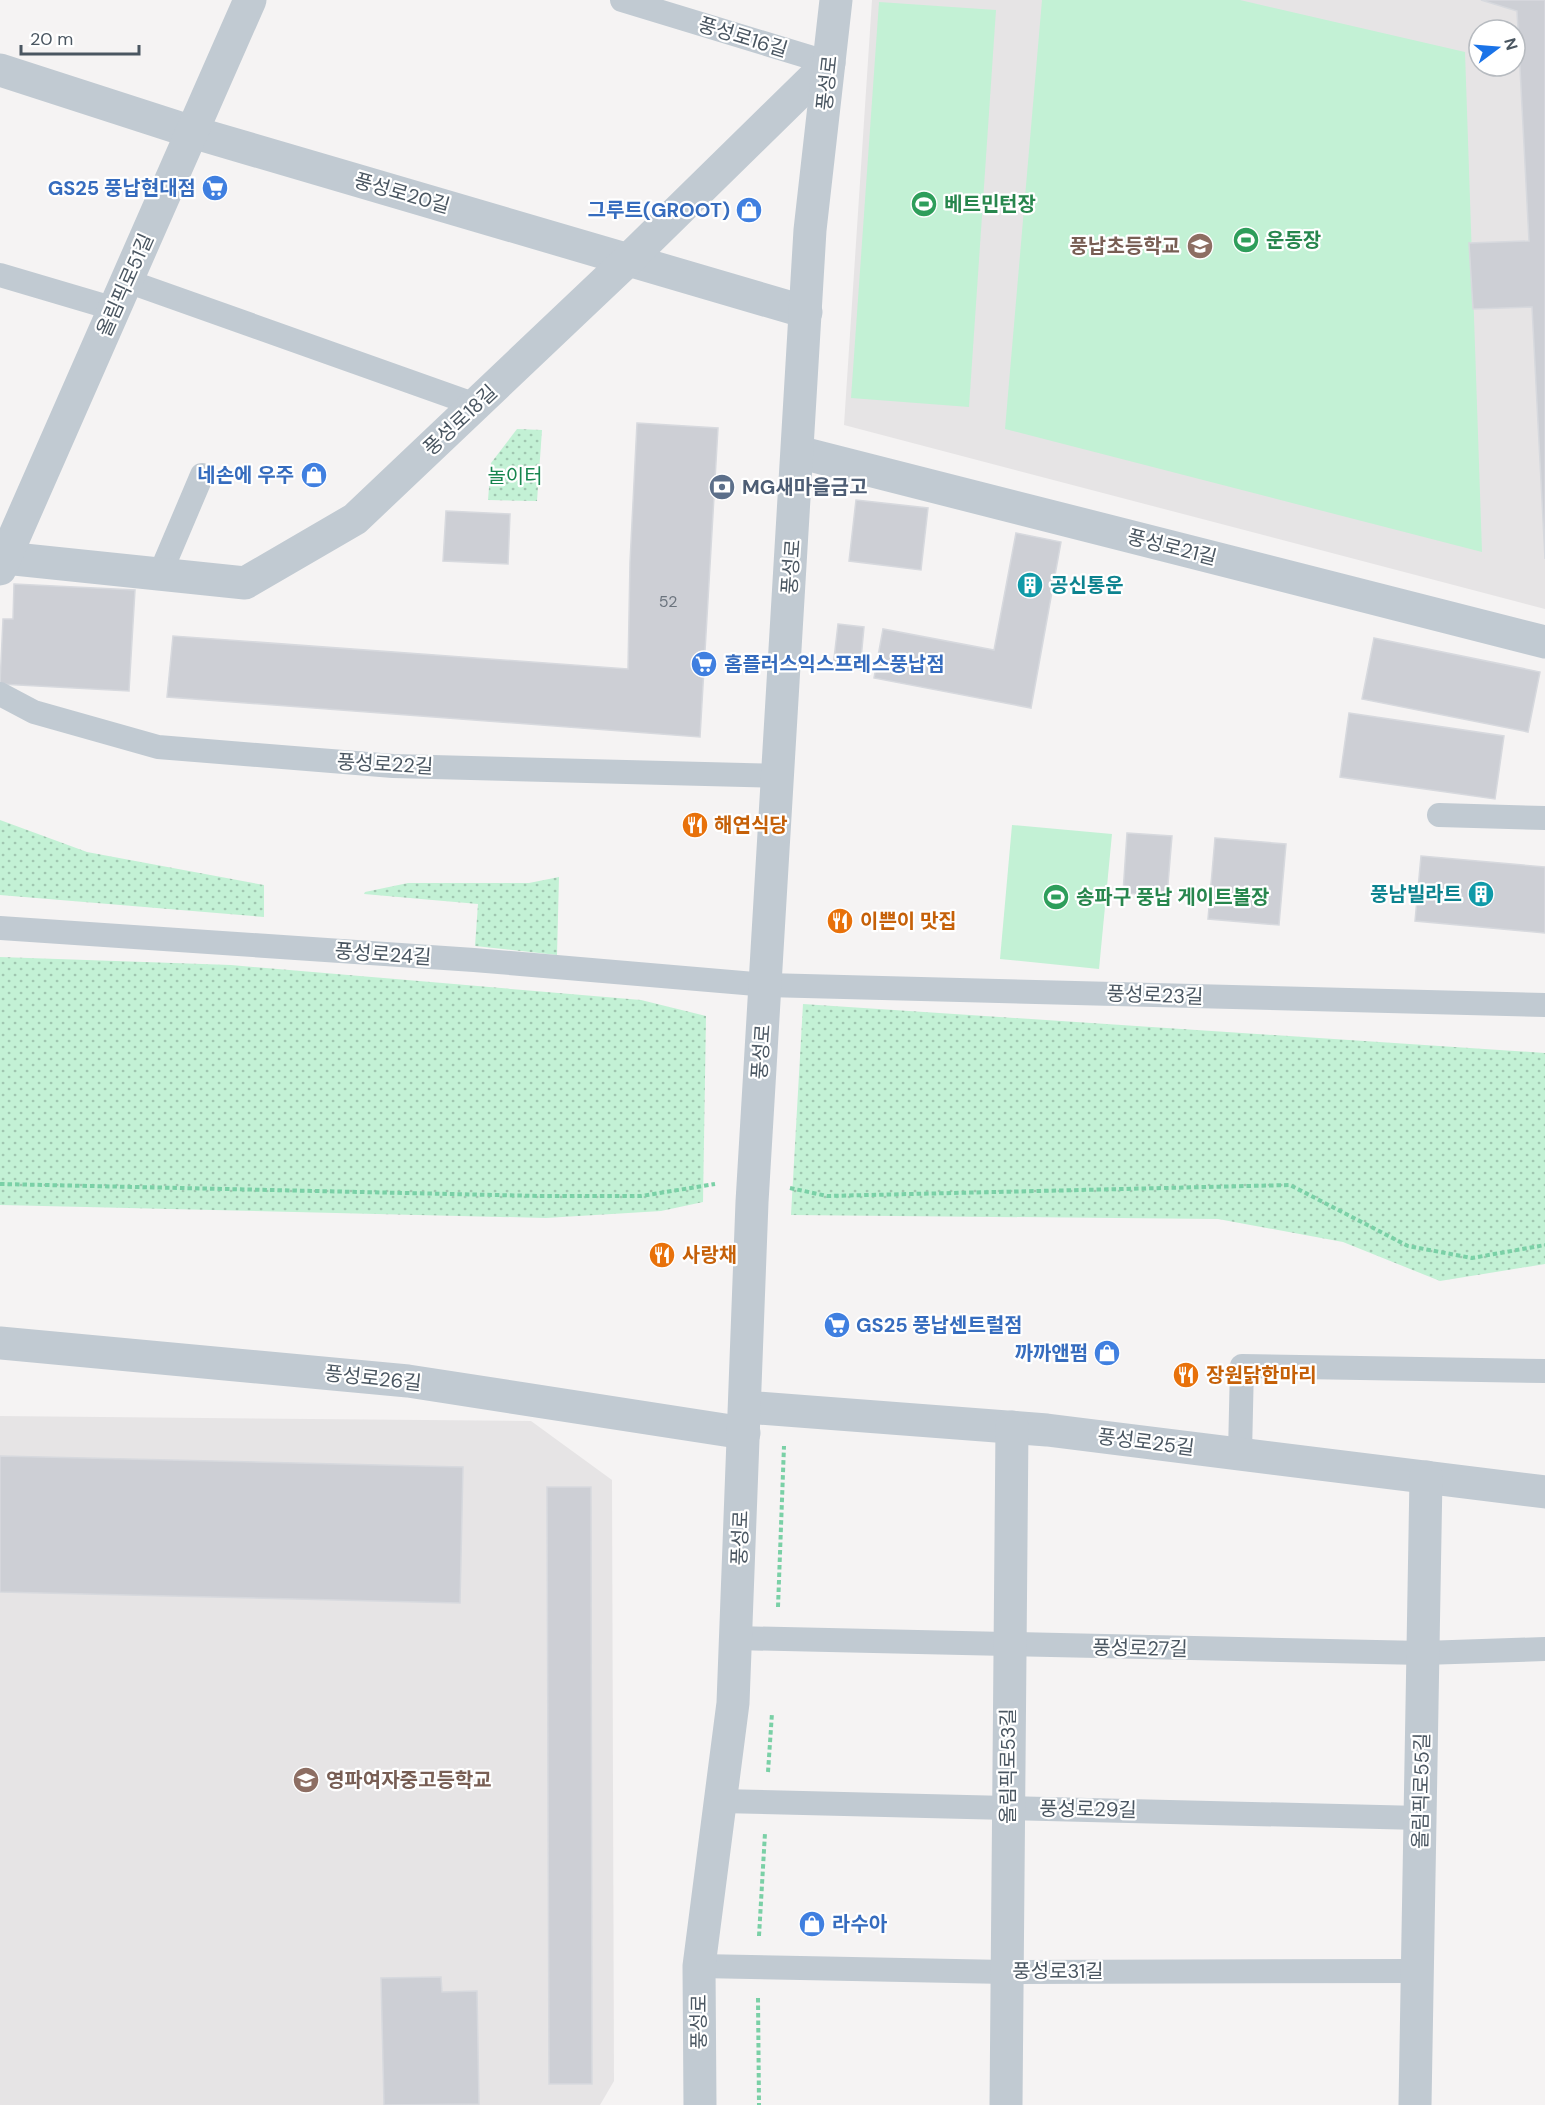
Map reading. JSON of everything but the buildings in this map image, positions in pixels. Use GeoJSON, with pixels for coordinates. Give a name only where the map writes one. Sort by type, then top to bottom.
{"type":"FeatureCollection","features":[{"type":"Feature","properties":{"kind":"street","name":"올림픽로51길"},"geometry":{"type":"LineString","coordinates":[[2,564],[250,0]]}},
{"type":"Feature","properties":{"kind":"street","name":"풍성로"},"geometry":{"type":"LineString","coordinates":[[700,2105],[699,1966],[733,1703],[754,1179],[810,230],[836,0]]}},
{"type":"Feature","properties":{"kind":"street","name":"풍성로18길"},"geometry":{"type":"LineString","coordinates":[[2,564],[160,574],[245,583],[355,519],[628,260],[829,63]]}},
{"type":"Feature","properties":{"kind":"street","name":"풍성로20길"},"geometry":{"type":"LineString","coordinates":[[0,70],[192,132],[806,312]]}},
{"type":"Feature","properties":{"kind":"street","name":"풍성로21길"},"geometry":{"type":"LineString","coordinates":[[798,452],[1545,642]]}},
{"type":"Feature","properties":{"kind":"street","name":"풍성로26길"},"geometry":{"type":"LineString","coordinates":[[0,1343],[408,1381],[745,1420]]}},
{"type":"Feature","properties":{"kind":"street","name":"풍성로25길"},"geometry":{"type":"LineString","coordinates":[[745,1420],[1012,1427],[1545,1492]]}},
{"type":"Feature","properties":{"kind":"street","name":"올림픽로53길"},"geometry":{"type":"LineString","coordinates":[[1006,2105],[1012,1427]]}},
{"type":"Feature","properties":{"kind":"street","name":"올림픽로55길"},"geometry":{"type":"LineString","coordinates":[[1415,2105],[1426,1477]]}},
{"type":"Feature","properties":{"kind":"lane","name":"풍성로16길"},"geometry":{"type":"LineString","coordinates":[[622,0],[829,63]]}},
{"type":"Feature","properties":{"kind":"lane"},"geometry":{"type":"LineString","coordinates":[[0,275],[121,295],[476,405]]}},
{"type":"Feature","properties":{"kind":"lane"},"geometry":{"type":"LineString","coordinates":[[160,574],[202,475]]}},
{"type":"Feature","properties":{"kind":"lane","name":"풍성로22길"},"geometry":{"type":"LineString","coordinates":[[0,694],[34,712],[158,747],[393,766],[778,776]]}},
{"type":"Feature","properties":{"kind":"lane"},"geometry":{"type":"LineString","coordinates":[[1439,815],[1545,818]]}},
{"type":"Feature","properties":{"kind":"lane","name":"풍성로24길"},"geometry":{"type":"LineString","coordinates":[[0,928],[474,960],[766,985]]}},
{"type":"Feature","properties":{"kind":"lane","name":"풍성로23길"},"geometry":{"type":"LineString","coordinates":[[766,985],[1545,1005]]}},
{"type":"Feature","properties":{"kind":"lane"},"geometry":{"type":"LineString","coordinates":[[1240,1454],[1242,1366],[1545,1371]]}},
{"type":"Feature","properties":{"kind":"lane","name":"풍성로27길"},"geometry":{"type":"LineString","coordinates":[[735,1638],[1423,1653],[1545,1649]]}},
{"type":"Feature","properties":{"kind":"lane","name":"풍성로29길"},"geometry":{"type":"LineString","coordinates":[[720,1801],[1420,1818]]}},
{"type":"Feature","properties":{"kind":"lane","name":"풍성로31길"},"geometry":{"type":"LineString","coordinates":[[699,1966],[1007,1971],[1418,1971]]}},
{"type":"Feature","properties":{"kind":"path"},"geometry":{"type":"LineString","coordinates":[[0,1184],[541,1196],[641,1196],[687,1187],[754,1179],[827,1196],[1290,1185],[1408,1245],[1472,1258],[1545,1245]]}},
{"type":"Feature","properties":{"kind":"shaded area","name":"운동장"},"geometry":{"type":"Polygon","coordinates":[[[872,0],[1545,0],[1545,609],[844,425],[872,0]]]}},
{"type":"Feature","properties":{"kind":"shaded area","name":"영파여자중고등학교"},"geometry":{"type":"Polygon","coordinates":[[[0,1416],[531,1421],[612,1480],[614,2081],[600,2105],[0,2105],[0,1416]]]}},
{"type":"Feature","properties":{"kind":"green space","name":"운동장"},"geometry":{"type":"Polygon","coordinates":[[[1042,0],[1240,0],[1465,52],[1482,552],[1005,429],[1042,0]]]}},
{"type":"Feature","properties":{"kind":"green space","name":"베트민턴장"},"geometry":{"type":"Polygon","coordinates":[[[879,2],[996,10],[969,407],[851,398],[879,2]]]}},
{"type":"Feature","properties":{"kind":"green space","name":"놀이터"},"geometry":{"type":"Polygon","coordinates":[[[517,429],[542,430],[537,501],[488,500],[491,463],[517,429]]]}},
{"type":"Feature","properties":{"kind":"green space"},"geometry":{"type":"Polygon","coordinates":[[[0,820],[87,852],[264,885],[264,917],[0,895],[0,820]]]}},
{"type":"Feature","properties":{"kind":"green space","name":"송파구 풍납 게이트볼장"},"geometry":{"type":"Polygon","coordinates":[[[1012,825],[1112,834],[1099,969],[1000,959],[1012,825]]]}},
{"type":"Feature","properties":{"kind":"green space"},"geometry":{"type":"Polygon","coordinates":[[[559,877],[557,955],[475,946],[478,904],[364,894],[408,883],[529,883],[559,877]]]}},
{"type":"Feature","properties":{"kind":"green space"},"geometry":{"type":"Polygon","coordinates":[[[0,957],[231,965],[641,1000],[706,1016],[703,1202],[661,1211],[546,1218],[0,1205],[0,957]]]}},
{"type":"Feature","properties":{"kind":"green space"},"geometry":{"type":"Polygon","coordinates":[[[803,1004],[1545,1053],[1545,1264],[1440,1281],[1343,1242],[1218,1219],[791,1215],[803,1004]]]}},
{"type":"Feature","properties":{"kind":"place","name":"GS25 풍납현대점"},"geometry":{"type":"Point","coordinates":[215,188]}},
{"type":"Feature","properties":{"kind":"place","name":"베트민턴장"},"geometry":{"type":"Point","coordinates":[924,204]}},
{"type":"Feature","properties":{"kind":"place","name":"그루트(GROOT)"},"geometry":{"type":"Point","coordinates":[749,210]}},
{"type":"Feature","properties":{"kind":"place","name":"운동장"},"geometry":{"type":"Point","coordinates":[1246,240]}},
{"type":"Feature","properties":{"kind":"place","name":"풍납초등학교"},"geometry":{"type":"Point","coordinates":[1200,246]}},
{"type":"Feature","properties":{"kind":"place","name":"네손에 우주"},"geometry":{"type":"Point","coordinates":[314,475]}},
{"type":"Feature","properties":{"kind":"place","name":"MG새마을금고"},"geometry":{"type":"Point","coordinates":[722,487]}},
{"type":"Feature","properties":{"kind":"place","name":"공신통운"},"geometry":{"type":"Point","coordinates":[1030,585]}},
{"type":"Feature","properties":{"kind":"place","name":"홈플러스익스프레스풍납점"},"geometry":{"type":"Point","coordinates":[704,664]}},
{"type":"Feature","properties":{"kind":"place","name":"해연식당"},"geometry":{"type":"Point","coordinates":[695,825]}},
{"type":"Feature","properties":{"kind":"place","name":"풍남빌라트"},"geometry":{"type":"Point","coordinates":[1481,894]}},
{"type":"Feature","properties":{"kind":"place","name":"송파구 풍납 게이트볼장"},"geometry":{"type":"Point","coordinates":[1056,897]}},
{"type":"Feature","properties":{"kind":"place","name":"이쁜이 맛집"},"geometry":{"type":"Point","coordinates":[840,921]}},
{"type":"Feature","properties":{"kind":"place","name":"사랑채"},"geometry":{"type":"Point","coordinates":[662,1255]}},
{"type":"Feature","properties":{"kind":"place","name":"GS25 풍납센트럴점"},"geometry":{"type":"Point","coordinates":[837,1325]}},
{"type":"Feature","properties":{"kind":"place","name":"까까앤펌"},"geometry":{"type":"Point","coordinates":[1107,1353]}},
{"type":"Feature","properties":{"kind":"place","name":"장원닭한마리"},"geometry":{"type":"Point","coordinates":[1186,1375]}},
{"type":"Feature","properties":{"kind":"place","name":"영파여자중고등학교"},"geometry":{"type":"Point","coordinates":[306,1780]}},
{"type":"Feature","properties":{"kind":"place","name":"라수아"},"geometry":{"type":"Point","coordinates":[812,1924]}}]}
